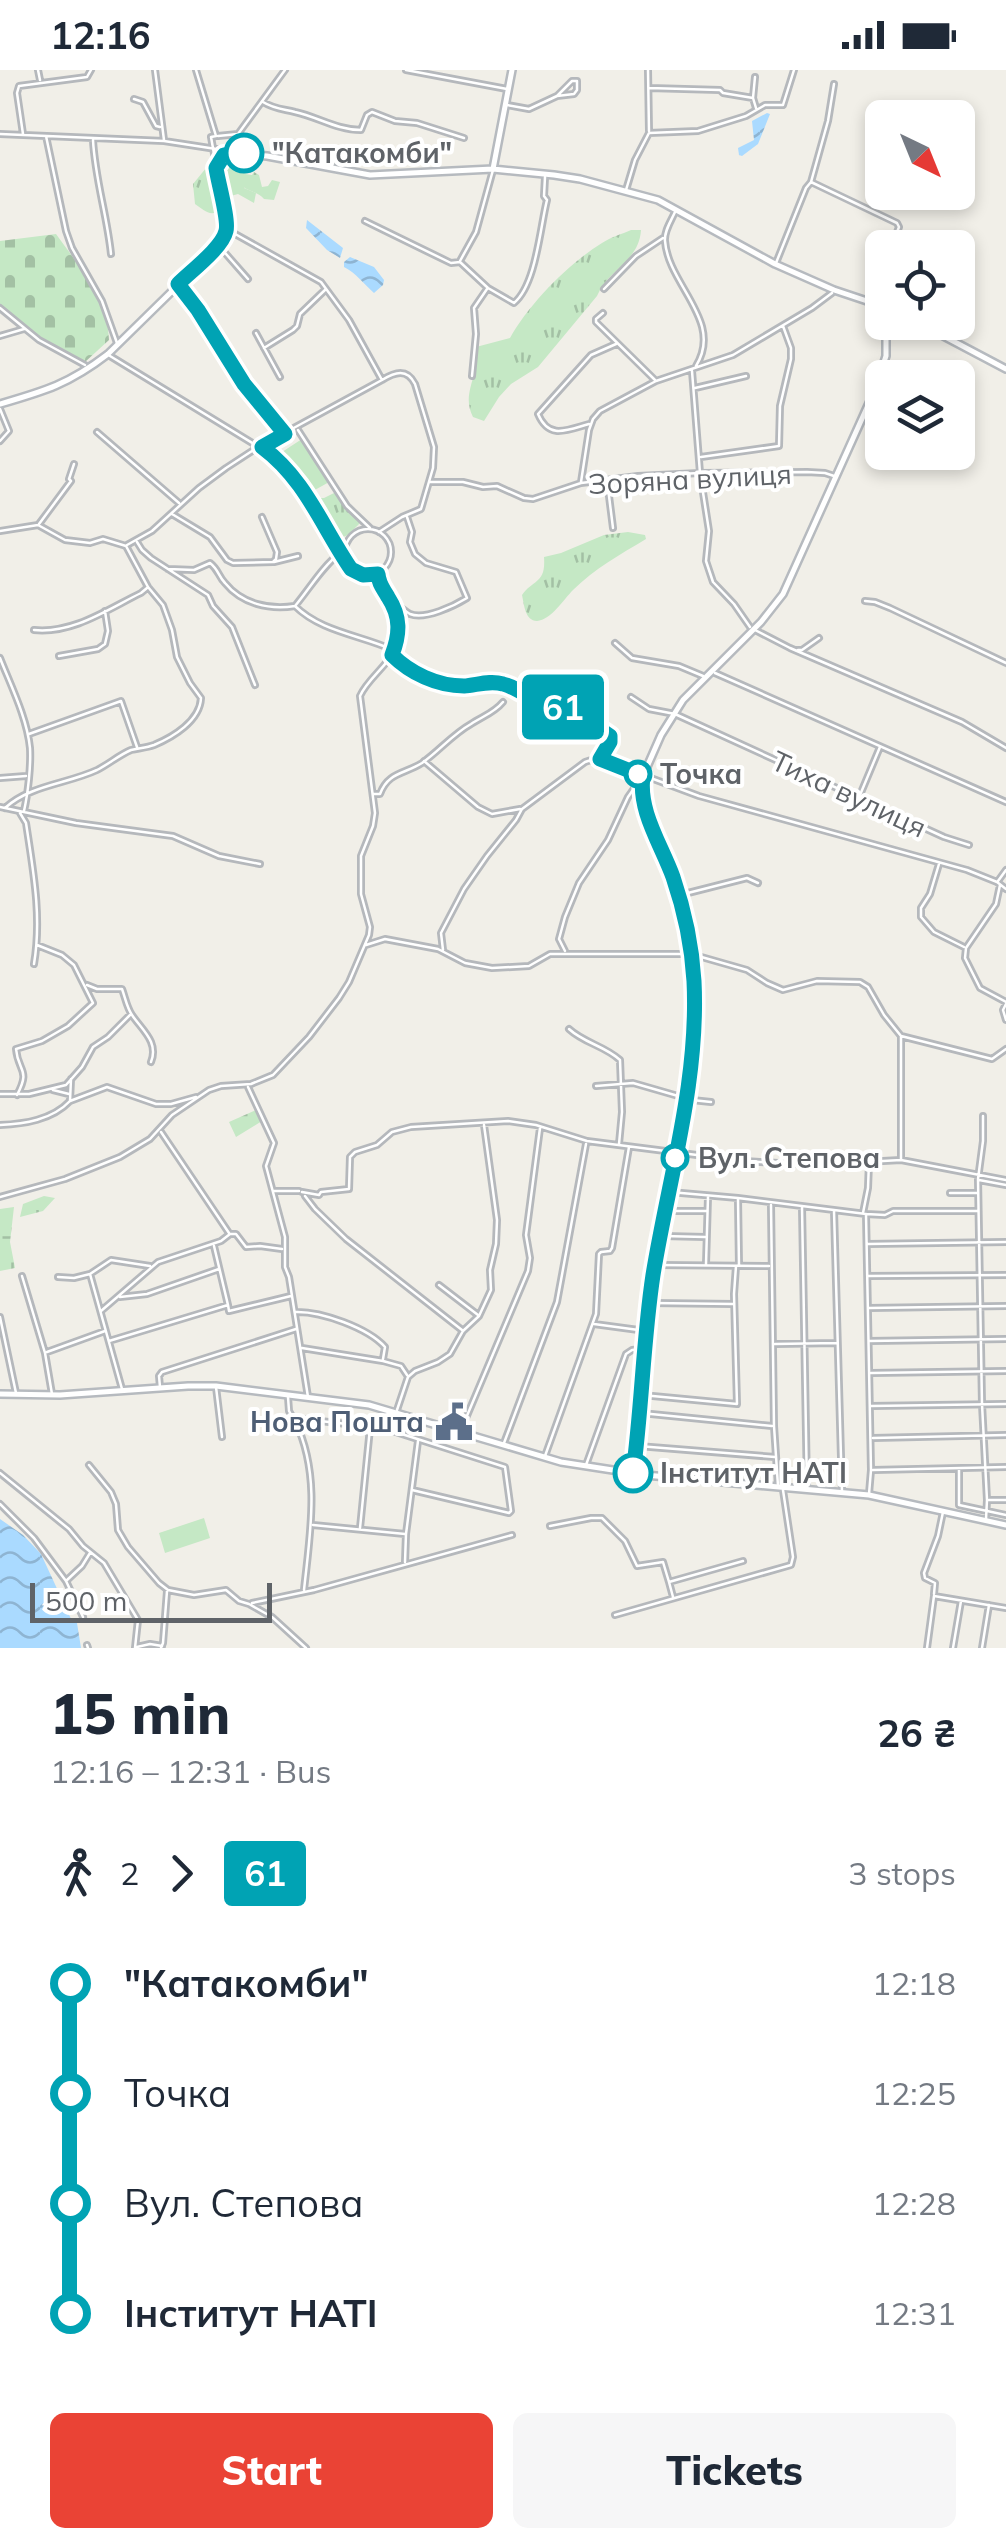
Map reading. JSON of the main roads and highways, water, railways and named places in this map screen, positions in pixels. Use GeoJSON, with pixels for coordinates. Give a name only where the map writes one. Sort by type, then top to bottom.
{"type":"FeatureCollection","features":[{"type":"Feature","properties":{"kind":"water"},"geometry":{"type":"Polygon","coordinates":[[[770,114],[758,144],[739,155],[738,148],[754,140],[752,121],[770,114]]]}},
{"type":"Feature","properties":{"kind":"water"},"geometry":{"type":"Polygon","coordinates":[[[307,220],[343,248],[340,258],[306,228],[307,220]]]}},
{"type":"Feature","properties":{"kind":"water"},"geometry":{"type":"Polygon","coordinates":[[[350,257],[374,267],[384,280],[383,285],[374,293],[344,267],[350,257]]]}},
{"type":"Feature","properties":{"kind":"water"},"geometry":{"type":"Polygon","coordinates":[[[0,1519],[41,1554],[72,1621],[77,1623],[81,1648],[0,1648],[0,1519]]]}},
{"type":"Feature","properties":{"kind":"place","name":"\"Катакомби\""},"geometry":{"type":"Point","coordinates":[244,153]}},
{"type":"Feature","properties":{"kind":"place","name":"Точка"},"geometry":{"type":"Point","coordinates":[638,774]}},
{"type":"Feature","properties":{"kind":"place","name":"Вул. Степова"},"geometry":{"type":"Point","coordinates":[675,1158]}},
{"type":"Feature","properties":{"kind":"place","name":"Нова Пошта"},"geometry":{"type":"Point","coordinates":[454,1422]}},
{"type":"Feature","properties":{"kind":"place","name":"Інститут НАТІ"},"geometry":{"type":"Point","coordinates":[633,1473]}}]}
